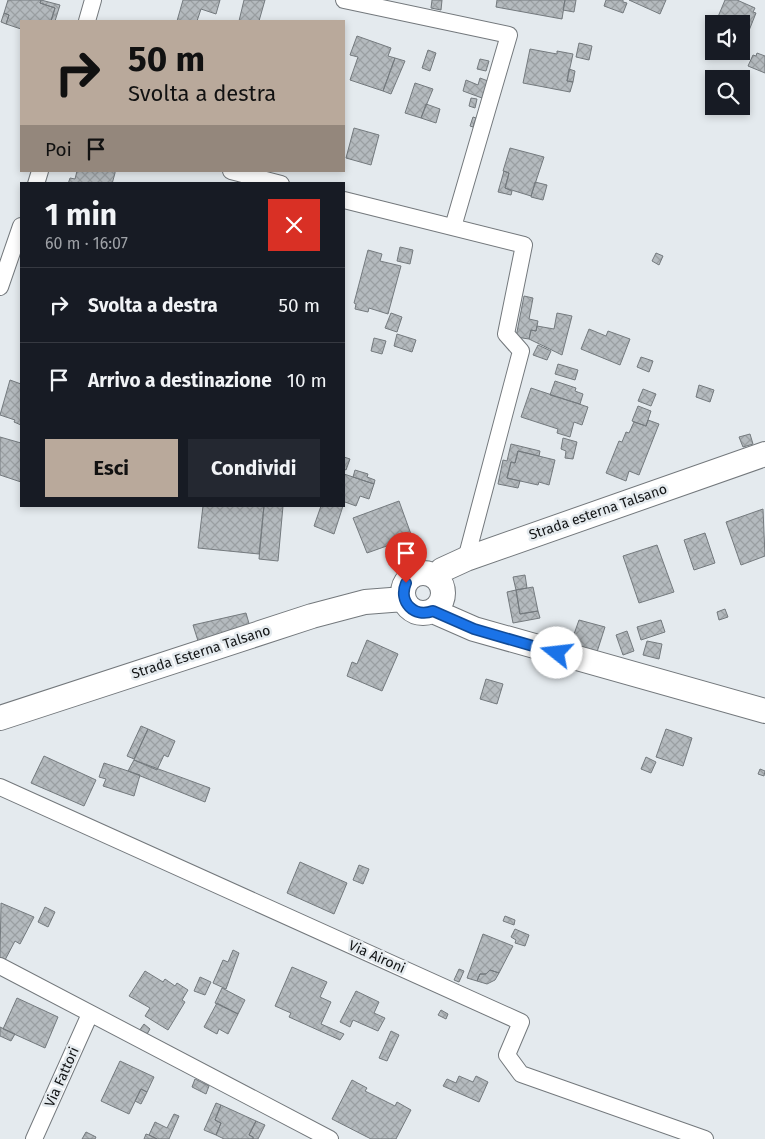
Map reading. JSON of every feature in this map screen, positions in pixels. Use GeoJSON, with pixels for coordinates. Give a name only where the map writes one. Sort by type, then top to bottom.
{"type":"FeatureCollection","features":[{"type":"Feature","properties":{"kind":"street"},"geometry":{"type":"LineString","coordinates":[[87,20],[93,0]]}},
{"type":"Feature","properties":{"kind":"street"},"geometry":{"type":"LineString","coordinates":[[344,0],[509,35],[453,227]]}},
{"type":"Feature","properties":{"kind":"street"},"geometry":{"type":"LineString","coordinates":[[235,172],[273,182]]}},
{"type":"Feature","properties":{"kind":"street"},"geometry":{"type":"LineString","coordinates":[[345,200],[524,245],[506,334],[521,351],[466,559]]}},
{"type":"Feature","properties":{"kind":"street"},"geometry":{"type":"LineString","coordinates":[[0,287],[20,229]]}},
{"type":"Feature","properties":{"kind":"street","name":"Strada esterna Talsano"},"geometry":{"type":"LineString","coordinates":[[435,577],[442,570],[466,559],[765,454]]}},
{"type":"Feature","properties":{"kind":"street"},"geometry":{"type":"LineString","coordinates":[[425,574],[435,577],[443,588],[443,594],[438,607],[428,613],[416,612],[407,604],[404,598],[404,588],[414,576],[425,574]]}},
{"type":"Feature","properties":{"kind":"street","name":"Strada Esterna Talsano"},"geometry":{"type":"LineString","coordinates":[[0,718],[312,616],[365,602],[404,598]]}},
{"type":"Feature","properties":{"kind":"street"},"geometry":{"type":"LineString","coordinates":[[433,611],[474,629],[765,712]]}},
{"type":"Feature","properties":{"kind":"street","name":"Via Aironi"},"geometry":{"type":"LineString","coordinates":[[0,787],[521,1022],[507,1055],[521,1074],[705,1139]]}},
{"type":"Feature","properties":{"kind":"street"},"geometry":{"type":"LineString","coordinates":[[0,966],[305,1133],[330,1139]]}},
{"type":"Feature","properties":{"kind":"street","name":"Via Fattori"},"geometry":{"type":"LineString","coordinates":[[34,1139],[90,1014]]}},
{"type":"Feature","properties":{"kind":"building"},"geometry":{"type":"Polygon","coordinates":[[[8,0],[41,0],[40,3],[55,8],[51,20],[20,20],[20,29],[6,24],[9,15],[4,13],[8,0]]]}},
{"type":"Feature","properties":{"kind":"building"},"geometry":{"type":"Polygon","coordinates":[[[41,0],[60,5],[55,20],[51,20],[55,8],[40,3],[41,0]]]}},
{"type":"Feature","properties":{"kind":"building"},"geometry":{"type":"Polygon","coordinates":[[[183,0],[220,0],[216,14],[201,9],[197,20],[177,20],[183,0]]]}},
{"type":"Feature","properties":{"kind":"building"},"geometry":{"type":"Polygon","coordinates":[[[244,0],[265,0],[259,20],[239,20],[244,0]]]}},
{"type":"Feature","properties":{"kind":"building"},"geometry":{"type":"Polygon","coordinates":[[[432,0],[442,0],[441,10],[431,8],[432,0]]]}},
{"type":"Feature","properties":{"kind":"building"},"geometry":{"type":"Polygon","coordinates":[[[497,0],[565,0],[562,19],[496,7],[497,0]]]}},
{"type":"Feature","properties":{"kind":"building"},"geometry":{"type":"Polygon","coordinates":[[[565,0],[576,0],[574,12],[563,10],[565,0]]]}},
{"type":"Feature","properties":{"kind":"building"},"geometry":{"type":"Polygon","coordinates":[[[606,0],[623,0],[623,2],[627,3],[623,13],[604,6],[606,0]]]}},
{"type":"Feature","properties":{"kind":"building"},"geometry":{"type":"Polygon","coordinates":[[[629,0],[666,0],[660,14],[629,0]]]}},
{"type":"Feature","properties":{"kind":"building"},"geometry":{"type":"Polygon","coordinates":[[[725,0],[737,0],[755,8],[753,12],[756,13],[750,28],[750,15],[719,15],[725,0]]]}},
{"type":"Feature","properties":{"kind":"building"},"geometry":{"type":"Polygon","coordinates":[[[4,13],[9,15],[6,24],[1,22],[4,13]]]}},
{"type":"Feature","properties":{"kind":"building"},"geometry":{"type":"Polygon","coordinates":[[[357,36],[391,48],[388,56],[395,58],[383,91],[350,80],[358,57],[350,55],[357,36]]]}},
{"type":"Feature","properties":{"kind":"building"},"geometry":{"type":"Polygon","coordinates":[[[579,43],[592,46],[589,60],[576,57],[579,43]]]}},
{"type":"Feature","properties":{"kind":"building"},"geometry":{"type":"Polygon","coordinates":[[[530,49],[557,54],[557,51],[573,54],[567,81],[573,82],[570,92],[523,83],[530,49]]]}},
{"type":"Feature","properties":{"kind":"building"},"geometry":{"type":"Polygon","coordinates":[[[428,50],[436,53],[430,71],[422,68],[428,50]]]}},
{"type":"Feature","properties":{"kind":"building"},"geometry":{"type":"Polygon","coordinates":[[[757,53],[765,56],[765,73],[748,66],[753,55],[756,56],[757,53]]]}},
{"type":"Feature","properties":{"kind":"building"},"geometry":{"type":"Polygon","coordinates":[[[395,58],[405,61],[391,94],[383,91],[395,58]]]}},
{"type":"Feature","properties":{"kind":"building"},"geometry":{"type":"Polygon","coordinates":[[[480,59],[489,61],[486,71],[477,69],[480,59]]]}},
{"type":"Feature","properties":{"kind":"building"},"geometry":{"type":"Polygon","coordinates":[[[569,69],[575,71],[573,82],[567,81],[569,69]]]}},
{"type":"Feature","properties":{"kind":"building"},"geometry":{"type":"Polygon","coordinates":[[[480,78],[488,81],[482,98],[463,91],[466,80],[478,85],[480,78]]]}},
{"type":"Feature","properties":{"kind":"building"},"geometry":{"type":"Polygon","coordinates":[[[415,83],[433,89],[421,118],[405,113],[415,83]]]}},
{"type":"Feature","properties":{"kind":"building"},"geometry":{"type":"Polygon","coordinates":[[[471,98],[477,99],[475,108],[469,106],[471,98]]]}},
{"type":"Feature","properties":{"kind":"building"},"geometry":{"type":"Polygon","coordinates":[[[426,104],[440,109],[436,123],[421,118],[426,104]]]}},
{"type":"Feature","properties":{"kind":"building"},"geometry":{"type":"Polygon","coordinates":[[[473,117],[476,118],[473,127],[470,126],[473,117]]]}},
{"type":"Feature","properties":{"kind":"building"},"geometry":{"type":"Polygon","coordinates":[[[354,128],[379,135],[371,165],[346,158],[354,128]]]}},
{"type":"Feature","properties":{"kind":"building"},"geometry":{"type":"Polygon","coordinates":[[[510,148],[544,157],[531,196],[505,188],[509,173],[503,171],[510,148]]]}},
{"type":"Feature","properties":{"kind":"building"},"geometry":{"type":"Polygon","coordinates":[[[504,171],[509,173],[505,188],[512,191],[511,195],[498,192],[504,171]]]}},
{"type":"Feature","properties":{"kind":"building"},"geometry":{"type":"Polygon","coordinates":[[[77,172],[115,172],[113,182],[69,182],[70,178],[75,179],[77,172]]]}},
{"type":"Feature","properties":{"kind":"building"},"geometry":{"type":"Polygon","coordinates":[[[535,182],[547,185],[543,200],[531,197],[535,182]]]}},
{"type":"Feature","properties":{"kind":"building"},"geometry":{"type":"Polygon","coordinates":[[[400,247],[413,250],[410,264],[397,261],[400,247]]]}},
{"type":"Feature","properties":{"kind":"building"},"geometry":{"type":"Polygon","coordinates":[[[368,250],[382,254],[380,261],[401,266],[388,314],[369,308],[368,312],[355,309],[356,304],[354,303],[368,250]]]}},
{"type":"Feature","properties":{"kind":"building"},"geometry":{"type":"Polygon","coordinates":[[[656,253],[663,256],[659,265],[652,261],[656,253]]]}},
{"type":"Feature","properties":{"kind":"building"},"geometry":{"type":"Polygon","coordinates":[[[524,296],[533,298],[529,319],[538,321],[536,331],[531,330],[529,339],[516,337],[524,296]]]}},
{"type":"Feature","properties":{"kind":"building"},"geometry":{"type":"Polygon","coordinates":[[[391,313],[402,317],[397,332],[385,328],[391,313]]]}},
{"type":"Feature","properties":{"kind":"building"},"geometry":{"type":"Polygon","coordinates":[[[557,313],[572,316],[562,355],[529,339],[531,330],[536,331],[537,326],[554,329],[557,313]]]}},
{"type":"Feature","properties":{"kind":"building"},"geometry":{"type":"Polygon","coordinates":[[[589,329],[606,336],[608,331],[630,339],[620,365],[581,349],[589,329]]]}},
{"type":"Feature","properties":{"kind":"building"},"geometry":{"type":"Polygon","coordinates":[[[397,334],[416,340],[412,352],[394,346],[397,334]]]}},
{"type":"Feature","properties":{"kind":"building"},"geometry":{"type":"Polygon","coordinates":[[[374,338],[386,341],[382,354],[371,351],[374,338]]]}},
{"type":"Feature","properties":{"kind":"building"},"geometry":{"type":"Polygon","coordinates":[[[538,345],[551,351],[547,360],[533,355],[538,345]]]}},
{"type":"Feature","properties":{"kind":"building"},"geometry":{"type":"Polygon","coordinates":[[[641,357],[653,361],[649,372],[637,367],[641,357]]]}},
{"type":"Feature","properties":{"kind":"building"},"geometry":{"type":"Polygon","coordinates":[[[558,364],[578,370],[575,380],[555,374],[558,364]]]}},
{"type":"Feature","properties":{"kind":"building"},"geometry":{"type":"Polygon","coordinates":[[[10,380],[20,384],[20,425],[14,422],[15,420],[0,415],[10,380]]]}},
{"type":"Feature","properties":{"kind":"building"},"geometry":{"type":"Polygon","coordinates":[[[555,381],[576,388],[575,391],[583,394],[580,404],[550,395],[555,381]]]}},
{"type":"Feature","properties":{"kind":"building"},"geometry":{"type":"Polygon","coordinates":[[[699,385],[714,390],[710,402],[696,397],[699,385]]]}},
{"type":"Feature","properties":{"kind":"building"},"geometry":{"type":"Polygon","coordinates":[[[531,388],[588,407],[582,425],[574,422],[570,437],[557,433],[558,429],[521,417],[531,388]]]}},
{"type":"Feature","properties":{"kind":"building"},"geometry":{"type":"Polygon","coordinates":[[[643,389],[656,394],[651,406],[638,401],[643,389]]]}},
{"type":"Feature","properties":{"kind":"building"},"geometry":{"type":"Polygon","coordinates":[[[638,406],[651,411],[646,426],[632,421],[638,406]]]}},
{"type":"Feature","properties":{"kind":"building"},"geometry":{"type":"Polygon","coordinates":[[[648,420],[659,424],[639,475],[629,471],[626,481],[606,473],[619,441],[622,442],[626,432],[629,433],[634,422],[646,426],[648,420]]]}},
{"type":"Feature","properties":{"kind":"building"},"geometry":{"type":"Polygon","coordinates":[[[750,434],[753,444],[743,447],[739,437],[750,434]]]}},
{"type":"Feature","properties":{"kind":"building"},"geometry":{"type":"Polygon","coordinates":[[[0,437],[20,443],[20,482],[0,475],[0,437]]]}},
{"type":"Feature","properties":{"kind":"building"},"geometry":{"type":"Polygon","coordinates":[[[563,438],[577,442],[573,459],[565,458],[566,451],[561,449],[563,438]]]}},
{"type":"Feature","properties":{"kind":"building"},"geometry":{"type":"Polygon","coordinates":[[[511,444],[540,451],[539,456],[518,451],[515,463],[511,462],[507,478],[520,481],[518,488],[498,484],[503,460],[507,461],[511,444]]]}},
{"type":"Feature","properties":{"kind":"building"},"geometry":{"type":"Polygon","coordinates":[[[518,451],[555,460],[549,485],[539,482],[538,485],[507,478],[511,462],[515,463],[518,451]]]}},
{"type":"Feature","properties":{"kind":"building"},"geometry":{"type":"Polygon","coordinates":[[[345,457],[350,459],[345,470],[345,457]]]}},
{"type":"Feature","properties":{"kind":"building"},"geometry":{"type":"Polygon","coordinates":[[[355,470],[368,474],[367,477],[375,480],[374,484],[353,477],[355,470]]]}},
{"type":"Feature","properties":{"kind":"building"},"geometry":{"type":"Polygon","coordinates":[[[345,474],[374,484],[369,499],[360,496],[356,506],[345,502],[345,474]]]}},
{"type":"Feature","properties":{"kind":"building"},"geometry":{"type":"Polygon","coordinates":[[[399,501],[412,537],[367,553],[353,518],[399,501]]]}},
{"type":"Feature","properties":{"kind":"building"},"geometry":{"type":"Polygon","coordinates":[[[203,507],[264,507],[259,554],[198,548],[203,507]]]}},
{"type":"Feature","properties":{"kind":"building"},"geometry":{"type":"Polygon","coordinates":[[[264,507],[283,507],[278,561],[259,559],[264,507]]]}},
{"type":"Feature","properties":{"kind":"building"},"geometry":{"type":"Polygon","coordinates":[[[321,507],[343,507],[334,534],[314,526],[321,507]]]}},
{"type":"Feature","properties":{"kind":"building"},"geometry":{"type":"Polygon","coordinates":[[[763,509],[765,556],[741,565],[726,522],[763,509]]]}},
{"type":"Feature","properties":{"kind":"building"},"geometry":{"type":"Polygon","coordinates":[[[705,533],[715,563],[694,570],[684,540],[705,533]]]}},
{"type":"Feature","properties":{"kind":"building"},"geometry":{"type":"Polygon","coordinates":[[[657,545],[674,592],[639,603],[623,556],[657,545]]]}},
{"type":"Feature","properties":{"kind":"building"},"geometry":{"type":"Polygon","coordinates":[[[525,575],[527,588],[516,590],[513,577],[525,575]]]}},
{"type":"Feature","properties":{"kind":"building"},"geometry":{"type":"Polygon","coordinates":[[[533,587],[538,611],[520,614],[516,590],[533,587]]]}},
{"type":"Feature","properties":{"kind":"building"},"geometry":{"type":"Polygon","coordinates":[[[516,590],[520,614],[538,611],[540,618],[513,623],[507,592],[516,590]]]}},
{"type":"Feature","properties":{"kind":"building"},"geometry":{"type":"Polygon","coordinates":[[[725,609],[728,617],[719,620],[717,612],[725,609]]]}},
{"type":"Feature","properties":{"kind":"building"},"geometry":{"type":"Polygon","coordinates":[[[246,613],[250,627],[199,644],[193,625],[246,613]]]}},
{"type":"Feature","properties":{"kind":"building"},"geometry":{"type":"Polygon","coordinates":[[[579,620],[605,627],[597,652],[558,642],[557,634],[573,637],[579,620]]]}},
{"type":"Feature","properties":{"kind":"building"},"geometry":{"type":"Polygon","coordinates":[[[661,620],[665,632],[641,640],[637,627],[661,620]]]}},
{"type":"Feature","properties":{"kind":"building"},"geometry":{"type":"Polygon","coordinates":[[[627,631],[634,651],[623,655],[616,635],[627,631]]]}},
{"type":"Feature","properties":{"kind":"building"},"geometry":{"type":"Polygon","coordinates":[[[367,640],[398,654],[382,691],[347,676],[352,662],[357,664],[367,640]]]}},
{"type":"Feature","properties":{"kind":"building"},"geometry":{"type":"Polygon","coordinates":[[[647,641],[662,644],[659,659],[643,655],[647,641]]]}},
{"type":"Feature","properties":{"kind":"building"},"geometry":{"type":"Polygon","coordinates":[[[486,679],[503,684],[497,704],[480,699],[486,679]]]}},
{"type":"Feature","properties":{"kind":"building"},"geometry":{"type":"Polygon","coordinates":[[[141,726],[148,729],[134,759],[127,756],[141,726]]]}},
{"type":"Feature","properties":{"kind":"building"},"geometry":{"type":"Polygon","coordinates":[[[148,729],[175,741],[168,757],[164,755],[157,770],[134,760],[148,729]]]}},
{"type":"Feature","properties":{"kind":"building"},"geometry":{"type":"Polygon","coordinates":[[[666,729],[692,738],[683,766],[656,757],[666,729]]]}},
{"type":"Feature","properties":{"kind":"building"},"geometry":{"type":"Polygon","coordinates":[[[44,756],[96,780],[84,806],[31,783],[44,756]]]}},
{"type":"Feature","properties":{"kind":"building"},"geometry":{"type":"Polygon","coordinates":[[[646,757],[656,762],[651,773],[641,769],[646,757]]]}},
{"type":"Feature","properties":{"kind":"building"},"geometry":{"type":"Polygon","coordinates":[[[134,760],[210,788],[205,802],[128,771],[134,760]]]}},
{"type":"Feature","properties":{"kind":"building"},"geometry":{"type":"Polygon","coordinates":[[[104,763],[140,775],[134,796],[103,786],[106,779],[99,777],[104,763]]]}},
{"type":"Feature","properties":{"kind":"building"},"geometry":{"type":"Polygon","coordinates":[[[760,769],[765,771],[764,776],[758,774],[760,769]]]}},
{"type":"Feature","properties":{"kind":"building"},"geometry":{"type":"Polygon","coordinates":[[[300,862],[347,883],[334,914],[287,893],[300,862]]]}},
{"type":"Feature","properties":{"kind":"building"},"geometry":{"type":"Polygon","coordinates":[[[359,865],[369,869],[363,884],[353,880],[359,865]]]}},
{"type":"Feature","properties":{"kind":"building"},"geometry":{"type":"Polygon","coordinates":[[[1,903],[34,917],[20,944],[15,941],[5,960],[0,958],[1,903]]]}},
{"type":"Feature","properties":{"kind":"building"},"geometry":{"type":"Polygon","coordinates":[[[45,907],[55,912],[48,927],[38,922],[45,907]]]}},
{"type":"Feature","properties":{"kind":"building"},"geometry":{"type":"Polygon","coordinates":[[[505,916],[515,920],[514,925],[503,921],[505,916]]]}},
{"type":"Feature","properties":{"kind":"building"},"geometry":{"type":"Polygon","coordinates":[[[515,929],[529,935],[525,946],[515,943],[516,940],[511,937],[515,929]]]}},
{"type":"Feature","properties":{"kind":"building"},"geometry":{"type":"Polygon","coordinates":[[[483,934],[513,946],[499,973],[490,970],[486,974],[480,974],[477,981],[467,978],[483,934]]]}},
{"type":"Feature","properties":{"kind":"building"},"geometry":{"type":"Polygon","coordinates":[[[233,950],[239,953],[226,989],[213,983],[223,960],[228,962],[233,950]]]}},
{"type":"Feature","properties":{"kind":"building"},"geometry":{"type":"Polygon","coordinates":[[[292,967],[327,982],[320,997],[331,1002],[321,1024],[344,1034],[340,1040],[289,1017],[291,1013],[275,1006],[292,967]]]}},
{"type":"Feature","properties":{"kind":"building"},"geometry":{"type":"Polygon","coordinates":[[[459,969],[464,971],[459,982],[454,980],[459,969]]]}},
{"type":"Feature","properties":{"kind":"building"},"geometry":{"type":"Polygon","coordinates":[[[490,970],[499,973],[495,980],[487,984],[477,981],[480,974],[486,974],[490,970]]]}},
{"type":"Feature","properties":{"kind":"building"},"geometry":{"type":"Polygon","coordinates":[[[145,971],[163,982],[165,979],[175,986],[177,983],[188,990],[182,1000],[185,1002],[168,1030],[145,1016],[150,1008],[129,996],[145,971]]]}},
{"type":"Feature","properties":{"kind":"building"},"geometry":{"type":"Polygon","coordinates":[[[200,977],[211,982],[205,995],[194,991],[200,977]]]}},
{"type":"Feature","properties":{"kind":"building"},"geometry":{"type":"Polygon","coordinates":[[[222,988],[245,1000],[238,1014],[215,1003],[222,988]]]}},
{"type":"Feature","properties":{"kind":"building"},"geometry":{"type":"Polygon","coordinates":[[[356,991],[379,1002],[374,1013],[385,1018],[378,1031],[353,1020],[350,1027],[340,1022],[356,991]]]}},
{"type":"Feature","properties":{"kind":"building"},"geometry":{"type":"Polygon","coordinates":[[[17,998],[58,1017],[45,1048],[3,1029],[17,998]]]}},
{"type":"Feature","properties":{"kind":"building"},"geometry":{"type":"Polygon","coordinates":[[[217,1003],[238,1014],[228,1034],[219,1029],[217,1034],[204,1027],[217,1003]]]}},
{"type":"Feature","properties":{"kind":"building"},"geometry":{"type":"Polygon","coordinates":[[[441,1010],[448,1014],[446,1019],[438,1015],[441,1010]]]}},
{"type":"Feature","properties":{"kind":"building"},"geometry":{"type":"Polygon","coordinates":[[[144,1024],[150,1029],[146,1036],[139,1031],[144,1024]]]}},
{"type":"Feature","properties":{"kind":"building"},"geometry":{"type":"Polygon","coordinates":[[[0,1027],[15,1034],[11,1041],[0,1036],[0,1027]]]}},
{"type":"Feature","properties":{"kind":"building"},"geometry":{"type":"Polygon","coordinates":[[[391,1031],[399,1035],[387,1061],[379,1058],[391,1031]]]}},
{"type":"Feature","properties":{"kind":"building"},"geometry":{"type":"Polygon","coordinates":[[[120,1061],[154,1077],[147,1092],[141,1089],[129,1114],[101,1101],[120,1061]]]}},
{"type":"Feature","properties":{"kind":"building"},"geometry":{"type":"Polygon","coordinates":[[[459,1076],[473,1082],[476,1076],[488,1082],[479,1102],[443,1086],[447,1079],[456,1083],[459,1076]]]}},
{"type":"Feature","properties":{"kind":"building"},"geometry":{"type":"Polygon","coordinates":[[[195,1079],[209,1086],[206,1094],[192,1087],[195,1079]]]}},
{"type":"Feature","properties":{"kind":"building"},"geometry":{"type":"Polygon","coordinates":[[[352,1080],[367,1088],[365,1091],[395,1106],[397,1102],[411,1110],[396,1139],[371,1139],[332,1119],[352,1080]]]}},
{"type":"Feature","properties":{"kind":"building"},"geometry":{"type":"Polygon","coordinates":[[[141,1089],[147,1092],[141,1104],[135,1101],[141,1089]]]}},
{"type":"Feature","properties":{"kind":"building"},"geometry":{"type":"Polygon","coordinates":[[[216,1103],[221,1105],[215,1120],[221,1123],[216,1135],[204,1130],[216,1103]]]}},
{"type":"Feature","properties":{"kind":"building"},"geometry":{"type":"Polygon","coordinates":[[[221,1105],[256,1121],[249,1135],[253,1139],[224,1139],[216,1135],[221,1123],[215,1120],[221,1105]]]}},
{"type":"Feature","properties":{"kind":"building"},"geometry":{"type":"Polygon","coordinates":[[[174,1114],[179,1116],[169,1139],[157,1139],[149,1135],[155,1122],[167,1128],[174,1114]]]}},
{"type":"Feature","properties":{"kind":"building"},"geometry":{"type":"Polygon","coordinates":[[[256,1121],[265,1125],[258,1139],[253,1139],[249,1135],[256,1121]]]}},
{"type":"Feature","properties":{"kind":"building"},"geometry":{"type":"Polygon","coordinates":[[[86,1132],[96,1137],[95,1139],[82,1139],[86,1132]]]}},
{"type":"Feature","properties":{"kind":"building"},"geometry":{"type":"Polygon","coordinates":[[[146,1134],[149,1135],[157,1139],[144,1139],[146,1134]]]}},
{"type":"Feature","properties":{"kind":"route"},"geometry":{"type":"LineString","coordinates":[[406,583],[404,598],[407,604],[416,612],[428,613],[433,611],[459,624],[557,653]]}}]}
